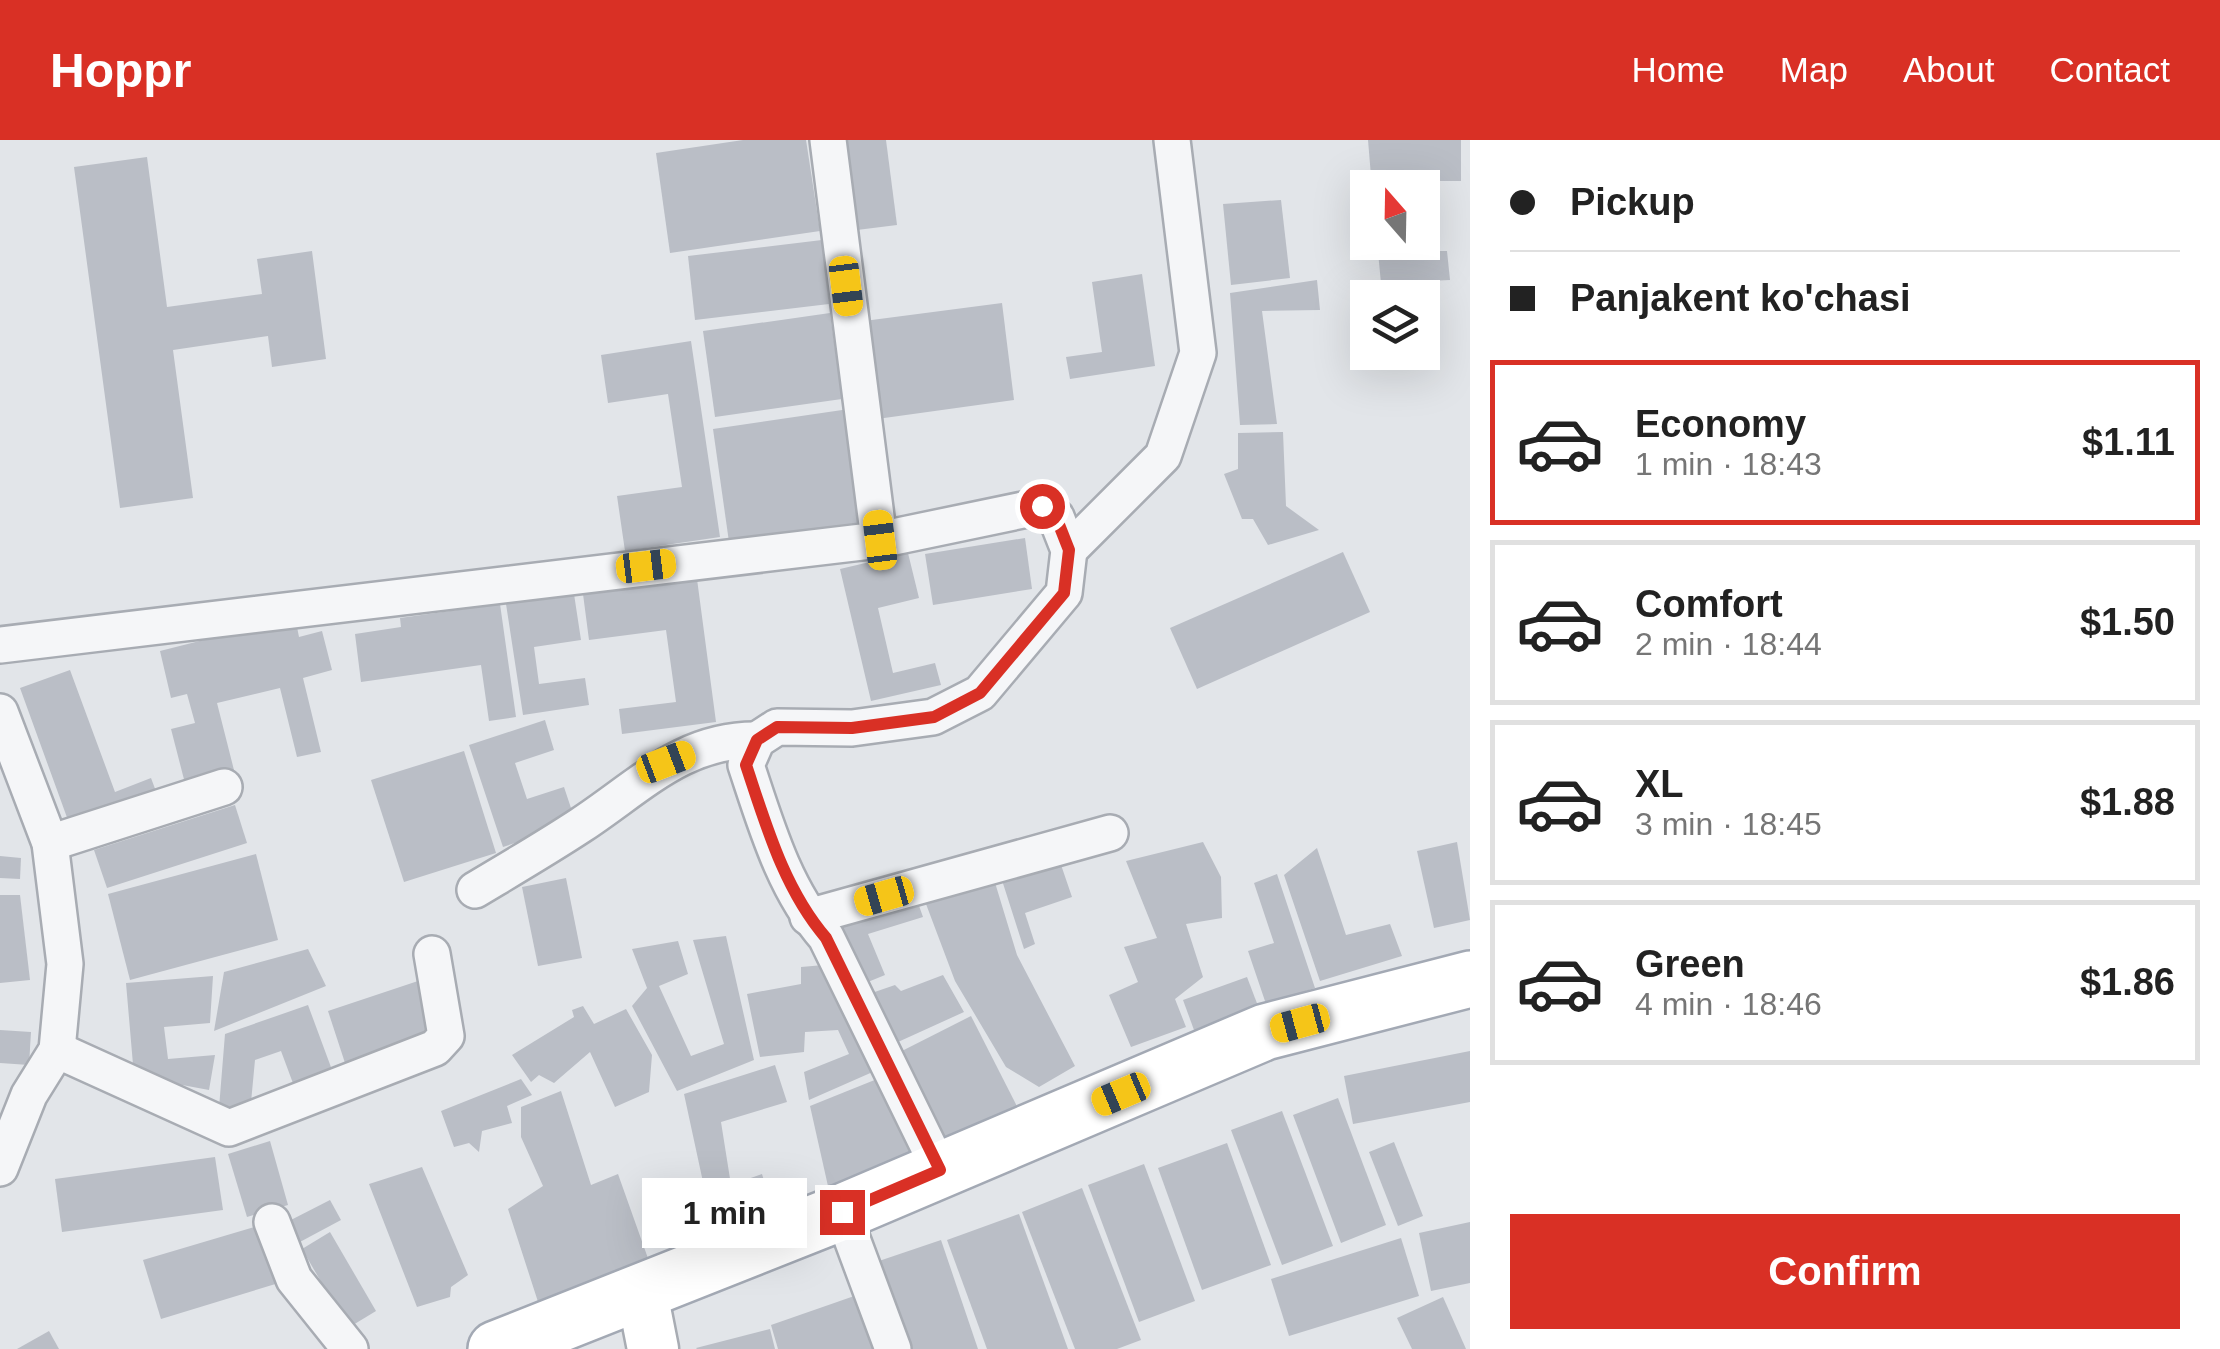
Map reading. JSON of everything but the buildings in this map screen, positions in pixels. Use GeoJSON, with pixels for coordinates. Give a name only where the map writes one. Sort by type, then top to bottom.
{"type":"FeatureCollection","features":[{"type":"Feature","properties":{"kind":"main road"},"geometry":{"type":"LineString","coordinates":[[496,1349],[842,1212],[1265,1032],[1470,979]]}},
{"type":"Feature","properties":{"kind":"main road"},"geometry":{"type":"LineString","coordinates":[[642,1294],[653,1349]]}},
{"type":"Feature","properties":{"kind":"street"},"geometry":{"type":"LineString","coordinates":[[828,140],[880,540]]}},
{"type":"Feature","properties":{"kind":"street"},"geometry":{"type":"LineString","coordinates":[[1069,550],[1163,456],[1198,353],[1172,140]]}},
{"type":"Feature","properties":{"kind":"street"},"geometry":{"type":"LineString","coordinates":[[0,645],[880,540],[1042,506],[1056,517],[1069,550],[1064,593],[980,693],[934,717],[852,728],[777,727],[757,740],[726,740],[666,762],[584,823],[475,890]]}},
{"type":"Feature","properties":{"kind":"street"},"geometry":{"type":"LineString","coordinates":[[0,712],[50,843],[65,964],[56,1050],[14,1093],[0,1168]]}},
{"type":"Feature","properties":{"kind":"street"},"geometry":{"type":"LineString","coordinates":[[757,740],[746,765],[775,851],[808,917],[826,938],[940,1170]]}},
{"type":"Feature","properties":{"kind":"street"},"geometry":{"type":"LineString","coordinates":[[50,843],[224,787]]}},
{"type":"Feature","properties":{"kind":"street"},"geometry":{"type":"LineString","coordinates":[[808,917],[1110,833]]}},
{"type":"Feature","properties":{"kind":"street"},"geometry":{"type":"LineString","coordinates":[[56,1050],[229,1128],[435,1048],[446,1036],[446,1023],[432,954]]}},
{"type":"Feature","properties":{"kind":"street"},"geometry":{"type":"LineString","coordinates":[[842,1212],[893,1349]]}},
{"type":"Feature","properties":{"kind":"street"},"geometry":{"type":"LineString","coordinates":[[272,1222],[294,1279],[350,1349]]}},
{"type":"Feature","properties":{"kind":"route"},"geometry":{"type":"LineString","coordinates":[[842,1212],[940,1170],[826,938],[808,917],[775,851],[746,765],[748,754],[757,740],[777,727],[852,728],[934,717],[980,693],[1064,593],[1069,550],[1056,517],[1042,506]]}}]}
